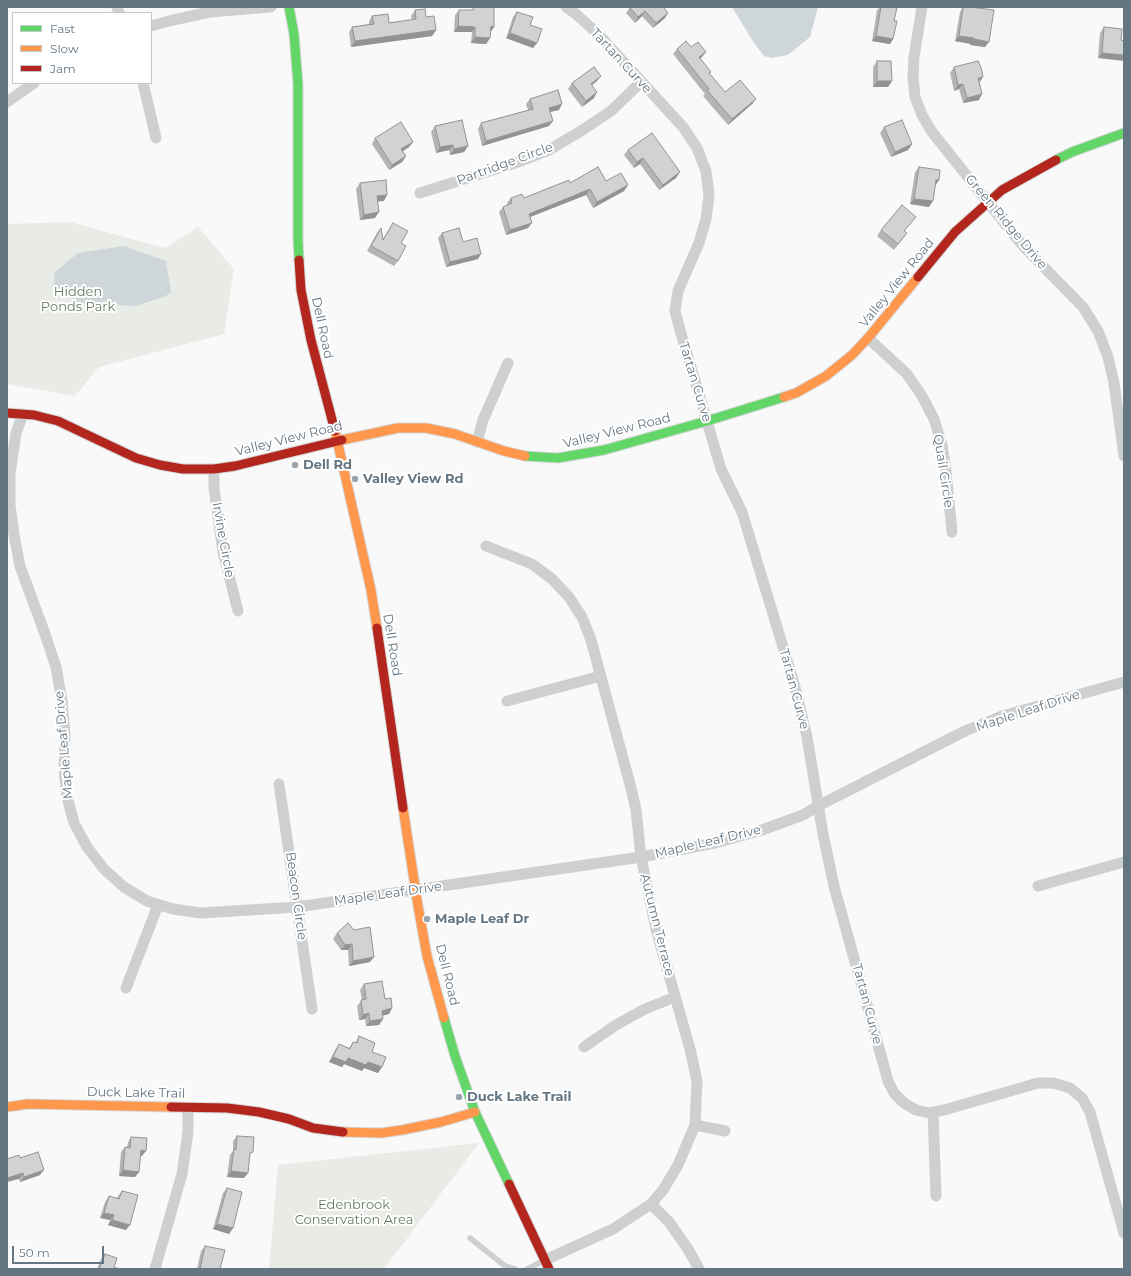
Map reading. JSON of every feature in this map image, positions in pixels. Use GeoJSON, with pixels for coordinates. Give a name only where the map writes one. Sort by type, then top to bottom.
{"type":"FeatureCollection","features":[{"type":"Feature","properties":{"kind":"street"},"geometry":{"type":"LineString","coordinates":[[152,26],[210,12],[271,7]]}},
{"type":"Feature","properties":{"kind":"street","name":"Dell Road"},"geometry":{"type":"LineString","coordinates":[[289,7],[294,34],[298,84],[298,239],[301,290],[311,340],[371,590],[427,956],[455,1056],[475,1112],[547,1265]]}},
{"type":"Feature","properties":{"kind":"street","name":"Tartan Curve"},"geometry":{"type":"LineString","coordinates":[[566,7],[598,34],[683,127],[697,148],[706,171],[709,195],[706,219],[699,243],[678,291],[675,311],[721,469],[742,512],[750,533],[794,683],[807,737],[823,834],[834,886],[888,1081],[894,1093],[904,1103],[916,1110],[933,1112],[1038,1083],[1054,1083],[1070,1088],[1082,1098],[1090,1112],[1124,1233]]}},
{"type":"Feature","properties":{"kind":"street","name":"Green Ridge Drive"},"geometry":{"type":"LineString","coordinates":[[922,7],[914,57],[913,77],[915,97],[922,115],[932,132],[988,203],[1024,247],[1083,307],[1098,331],[1108,356],[1114,383],[1124,456]]}},
{"type":"Feature","properties":{"kind":"street","name":"Partridge Circle"},"geometry":{"type":"LineString","coordinates":[[420,193],[515,163],[549,150],[611,111],[641,82]]}},
{"type":"Feature","properties":{"kind":"street"},"geometry":{"type":"LineString","coordinates":[[7,102],[33,84]]}},
{"type":"Feature","properties":{"kind":"street"},"geometry":{"type":"LineString","coordinates":[[143,84],[156,138]]}},
{"type":"Feature","properties":{"kind":"street","name":"Valley View Road"},"geometry":{"type":"LineString","coordinates":[[7,413],[23,414],[58,421],[136,458],[160,465],[183,469],[214,469],[235,466],[391,429],[412,428],[426,428],[455,434],[504,452],[531,457],[558,458],[604,450],[707,421],[796,393],[826,376],[852,355],[868,338],[955,232],[1002,190],[1072,152],[1124,133]]}},
{"type":"Feature","properties":{"kind":"street","name":"Quail Circle"},"geometry":{"type":"LineString","coordinates":[[868,338],[907,374],[922,396],[934,420],[942,445],[952,532]]}},
{"type":"Feature","properties":{"kind":"street"},"geometry":{"type":"LineString","coordinates":[[478,442],[483,420],[508,363]]}},
{"type":"Feature","properties":{"kind":"street","name":"Maple Leaf Drive"},"geometry":{"type":"LineString","coordinates":[[23,414],[16,433],[10,474],[10,505],[20,566],[56,667],[62,701],[65,735],[64,770],[67,797],[74,823],[87,847],[104,869],[124,887],[148,901],[173,909],[201,913],[297,907],[641,857],[714,843],[759,831],[803,815],[965,731],[1002,716],[1124,682]]}},
{"type":"Feature","properties":{"kind":"street","name":"Irvine Circle"},"geometry":{"type":"LineString","coordinates":[[214,469],[214,488],[222,552],[238,611]]}},
{"type":"Feature","properties":{"kind":"street","name":"Autumn Terrace"},"geometry":{"type":"LineString","coordinates":[[486,546],[532,564],[552,579],[569,597],[582,617],[592,640],[632,788],[641,857],[656,929],[690,1050],[697,1081],[695,1125],[678,1165],[663,1190],[651,1204],[614,1230],[547,1265]]}},
{"type":"Feature","properties":{"kind":"street"},"geometry":{"type":"LineString","coordinates":[[507,701],[601,676]]}},
{"type":"Feature","properties":{"kind":"street","name":"Beacon Circle"},"geometry":{"type":"LineString","coordinates":[[279,784],[312,1008]]}},
{"type":"Feature","properties":{"kind":"street"},"geometry":{"type":"LineString","coordinates":[[1038,886],[1124,862]]}},
{"type":"Feature","properties":{"kind":"street"},"geometry":{"type":"LineString","coordinates":[[126,988],[158,905]]}},
{"type":"Feature","properties":{"kind":"street"},"geometry":{"type":"LineString","coordinates":[[584,1047],[616,1025],[645,1009],[675,997]]}},
{"type":"Feature","properties":{"kind":"street","name":"Duck Lake Trail"},"geometry":{"type":"LineString","coordinates":[[7,1107],[35,1104],[227,1108],[259,1112],[289,1119],[312,1128],[354,1132],[402,1130],[441,1122],[475,1112]]}},
{"type":"Feature","properties":{"kind":"street"},"geometry":{"type":"LineString","coordinates":[[155,1269],[172,1214],[182,1174],[188,1132],[188,1108]]}},
{"type":"Feature","properties":{"kind":"street"},"geometry":{"type":"LineString","coordinates":[[933,1112],[936,1196]]}},
{"type":"Feature","properties":{"kind":"street"},"geometry":{"type":"LineString","coordinates":[[695,1125],[725,1131]]}},
{"type":"Feature","properties":{"kind":"street"},"geometry":{"type":"LineString","coordinates":[[651,1204],[669,1222],[688,1249],[699,1269]]}},
{"type":"Feature","properties":{"kind":"lane"},"geometry":{"type":"LineString","coordinates":[[470,1238],[505,1266],[515,1269]]}},
{"type":"Feature","properties":{"kind":"lane"},"geometry":{"type":"LineString","coordinates":[[527,1269],[547,1265]]}},
{"type":"Feature","properties":{"kind":"green space","name":"Hidden Ponds Park"},"geometry":{"type":"Polygon","coordinates":[[[70,222],[165,248],[198,227],[234,269],[224,334],[99,367],[75,396],[7,384],[7,224],[70,222]]]}},
{"type":"Feature","properties":{"kind":"green space","name":"Edenbrook Conservation Area"},"geometry":{"type":"Polygon","coordinates":[[[479,1143],[384,1269],[269,1269],[278,1165],[479,1143]]]}},
{"type":"Feature","properties":{"kind":"shaded area"},"geometry":{"type":"Polygon","coordinates":[[[732,7],[818,7],[810,37],[788,55],[771,58],[764,56],[754,43],[732,7]]]}},
{"type":"Feature","properties":{"kind":"shaded area"},"geometry":{"type":"Polygon","coordinates":[[[124,246],[166,261],[171,292],[166,296],[136,306],[79,303],[54,285],[55,272],[78,253],[124,246]]]}},
{"type":"Feature","properties":{"kind":"building"},"geometry":{"type":"Polygon","coordinates":[[[474,7],[494,7],[494,27],[491,26],[490,38],[475,37],[475,27],[458,26],[459,10],[473,10],[474,7]]]}},
{"type":"Feature","properties":{"kind":"building"},"geometry":{"type":"Polygon","coordinates":[[[630,7],[663,7],[668,13],[656,23],[645,11],[638,17],[630,7]]]}},
{"type":"Feature","properties":{"kind":"building"},"geometry":{"type":"Polygon","coordinates":[[[881,7],[897,7],[894,21],[897,21],[893,39],[876,36],[881,7]]]}},
{"type":"Feature","properties":{"kind":"building"},"geometry":{"type":"Polygon","coordinates":[[[963,7],[994,10],[989,42],[959,36],[963,7]]]}},
{"type":"Feature","properties":{"kind":"building"},"geometry":{"type":"Polygon","coordinates":[[[425,9],[426,17],[434,16],[436,30],[355,41],[352,27],[374,24],[372,16],[388,14],[389,23],[416,19],[415,10],[425,9]]]}},
{"type":"Feature","properties":{"kind":"building"},"geometry":{"type":"Polygon","coordinates":[[[517,12],[533,17],[530,25],[542,29],[537,43],[510,33],[517,12]]]}},
{"type":"Feature","properties":{"kind":"building"},"geometry":{"type":"Polygon","coordinates":[[[1104,27],[1122,29],[1121,40],[1124,41],[1124,55],[1102,53],[1104,27]]]}},
{"type":"Feature","properties":{"kind":"building"},"geometry":{"type":"Polygon","coordinates":[[[686,41],[691,47],[698,42],[706,52],[699,57],[711,72],[709,73],[725,92],[740,80],[756,99],[732,119],[707,90],[709,89],[677,49],[686,41]]]}},
{"type":"Feature","properties":{"kind":"building"},"geometry":{"type":"Polygon","coordinates":[[[877,61],[891,61],[892,81],[877,81],[877,61]]]}},
{"type":"Feature","properties":{"kind":"building"},"geometry":{"type":"Polygon","coordinates":[[[978,61],[983,77],[978,78],[982,94],[967,98],[963,84],[958,85],[954,67],[978,61]]]}},
{"type":"Feature","properties":{"kind":"building"},"geometry":{"type":"Polygon","coordinates":[[[594,67],[601,76],[591,84],[597,92],[586,101],[572,83],[594,67]]]}},
{"type":"Feature","properties":{"kind":"building"},"geometry":{"type":"Polygon","coordinates":[[[558,90],[562,104],[549,108],[553,121],[486,141],[481,123],[533,109],[530,99],[558,90]]]}},
{"type":"Feature","properties":{"kind":"building"},"geometry":{"type":"Polygon","coordinates":[[[462,120],[468,146],[454,149],[453,145],[440,147],[435,126],[462,120]]]}},
{"type":"Feature","properties":{"kind":"building"},"geometry":{"type":"Polygon","coordinates":[[[902,120],[912,144],[895,152],[884,127],[902,120]]]}},
{"type":"Feature","properties":{"kind":"building"},"geometry":{"type":"Polygon","coordinates":[[[401,122],[413,142],[401,149],[406,156],[392,165],[375,138],[401,122]]]}},
{"type":"Feature","properties":{"kind":"building"},"geometry":{"type":"Polygon","coordinates":[[[652,133],[680,172],[663,185],[643,158],[637,162],[628,150],[652,133]]]}},
{"type":"Feature","properties":{"kind":"building"},"geometry":{"type":"Polygon","coordinates":[[[598,167],[606,181],[621,173],[628,185],[597,202],[590,189],[529,214],[532,223],[510,230],[503,207],[512,203],[511,198],[522,194],[524,198],[569,180],[570,183],[598,167]]]}},
{"type":"Feature","properties":{"kind":"building"},"geometry":{"type":"Polygon","coordinates":[[[919,167],[940,170],[939,180],[936,180],[933,201],[914,199],[919,167]]]}},
{"type":"Feature","properties":{"kind":"building"},"geometry":{"type":"Polygon","coordinates":[[[386,180],[387,195],[377,196],[379,212],[364,215],[360,183],[386,180]]]}},
{"type":"Feature","properties":{"kind":"building"},"geometry":{"type":"Polygon","coordinates":[[[902,205],[916,217],[904,231],[907,233],[898,244],[881,230],[902,205]]]}},
{"type":"Feature","properties":{"kind":"building"},"geometry":{"type":"Polygon","coordinates":[[[393,223],[408,231],[401,243],[406,246],[398,261],[371,246],[381,228],[383,240],[393,223]]]}},
{"type":"Feature","properties":{"kind":"building"},"geometry":{"type":"Polygon","coordinates":[[[459,228],[463,242],[477,238],[481,254],[450,262],[442,233],[459,228]]]}},
{"type":"Feature","properties":{"kind":"building"},"geometry":{"type":"Polygon","coordinates":[[[348,923],[354,930],[370,927],[374,957],[353,961],[352,944],[345,945],[337,933],[348,923]]]}},
{"type":"Feature","properties":{"kind":"building"},"geometry":{"type":"Polygon","coordinates":[[[382,981],[385,999],[391,998],[392,1008],[382,1011],[383,1019],[370,1021],[369,1013],[363,1015],[361,1000],[366,999],[364,984],[382,981]]]}},
{"type":"Feature","properties":{"kind":"building"},"geometry":{"type":"Polygon","coordinates":[[[359,1036],[375,1043],[372,1052],[386,1057],[382,1067],[368,1062],[366,1065],[348,1058],[346,1062],[333,1057],[339,1044],[350,1049],[353,1042],[357,1043],[359,1036]]]}},
{"type":"Feature","properties":{"kind":"building"},"geometry":{"type":"Polygon","coordinates":[[[237,1136],[254,1137],[253,1152],[250,1153],[248,1173],[231,1171],[234,1149],[236,1150],[237,1136]]]}},
{"type":"Feature","properties":{"kind":"building"},"geometry":{"type":"Polygon","coordinates":[[[131,1137],[147,1138],[146,1151],[141,1150],[139,1172],[123,1170],[125,1147],[130,1148],[131,1137]]]}},
{"type":"Feature","properties":{"kind":"building"},"geometry":{"type":"Polygon","coordinates":[[[38,1152],[44,1170],[24,1177],[23,1173],[7,1178],[7,1159],[19,1155],[20,1158],[38,1152]]]}},
{"type":"Feature","properties":{"kind":"building"},"geometry":{"type":"Polygon","coordinates":[[[227,1188],[242,1192],[233,1228],[217,1224],[227,1188]]]}},
{"type":"Feature","properties":{"kind":"building"},"geometry":{"type":"Polygon","coordinates":[[[122,1191],[138,1195],[130,1225],[112,1220],[114,1215],[104,1213],[109,1196],[119,1199],[122,1191]]]}},
{"type":"Feature","properties":{"kind":"building"},"geometry":{"type":"Polygon","coordinates":[[[205,1246],[225,1250],[220,1269],[200,1269],[205,1246]]]}},
{"type":"Feature","properties":{"kind":"building"},"geometry":{"type":"Polygon","coordinates":[[[105,1254],[117,1258],[114,1267],[117,1268],[116,1269],[99,1269],[105,1254]]]}},
{"type":"Feature","properties":{"kind":"traffic: fast"},"geometry":{"type":"LineString","coordinates":[[289,7],[294,34],[298,84],[299,260]]}},
{"type":"Feature","properties":{"kind":"traffic: fast"},"geometry":{"type":"LineString","coordinates":[[1056,160],[1072,152],[1124,133]]}},
{"type":"Feature","properties":{"kind":"traffic: fast"},"geometry":{"type":"LineString","coordinates":[[525,456],[558,458],[604,450],[707,421],[784,397]]}},
{"type":"Feature","properties":{"kind":"traffic: fast"},"geometry":{"type":"LineString","coordinates":[[444,1018],[455,1056],[475,1112],[509,1184]]}},
{"type":"Feature","properties":{"kind":"traffic: slow"},"geometry":{"type":"LineString","coordinates":[[784,397],[796,393],[826,376],[852,355],[868,338],[918,277]]}},
{"type":"Feature","properties":{"kind":"traffic: slow"},"geometry":{"type":"LineString","coordinates":[[342,440],[398,428],[426,428],[455,434],[504,451],[525,456]]}},
{"type":"Feature","properties":{"kind":"traffic: slow"},"geometry":{"type":"LineString","coordinates":[[335,431],[371,590],[377,628]]}},
{"type":"Feature","properties":{"kind":"traffic: slow"},"geometry":{"type":"LineString","coordinates":[[403,808],[427,956],[444,1018]]}},
{"type":"Feature","properties":{"kind":"traffic: slow"},"geometry":{"type":"LineString","coordinates":[[7,1107],[28,1104],[171,1107]]}},
{"type":"Feature","properties":{"kind":"traffic: slow"},"geometry":{"type":"LineString","coordinates":[[343,1132],[381,1133],[402,1130],[441,1122],[475,1112]]}},
{"type":"Feature","properties":{"kind":"traffic: jam"},"geometry":{"type":"LineString","coordinates":[[918,277],[955,232],[1002,190],[1056,160]]}},
{"type":"Feature","properties":{"kind":"traffic: jam"},"geometry":{"type":"LineString","coordinates":[[299,260],[301,290],[311,340],[335,431]]}},
{"type":"Feature","properties":{"kind":"traffic: jam"},"geometry":{"type":"LineString","coordinates":[[7,413],[34,415],[58,421],[136,458],[160,465],[183,469],[214,469],[235,466],[342,440]]}},
{"type":"Feature","properties":{"kind":"traffic: jam"},"geometry":{"type":"LineString","coordinates":[[377,628],[403,808]]}},
{"type":"Feature","properties":{"kind":"traffic: jam"},"geometry":{"type":"LineString","coordinates":[[171,1107],[227,1108],[259,1112],[289,1119],[313,1128],[343,1132]]}},
{"type":"Feature","properties":{"kind":"traffic: jam"},"geometry":{"type":"LineString","coordinates":[[509,1184],[549,1269]]}},
{"type":"Feature","properties":{"kind":"place","name":"Dell Rd"},"geometry":{"type":"Point","coordinates":[295,465]}},
{"type":"Feature","properties":{"kind":"place","name":"Valley View Rd"},"geometry":{"type":"Point","coordinates":[355,479]}},
{"type":"Feature","properties":{"kind":"place","name":"Maple Leaf Dr"},"geometry":{"type":"Point","coordinates":[427,919]}},
{"type":"Feature","properties":{"kind":"place","name":"Duck Lake Trail"},"geometry":{"type":"Point","coordinates":[459,1097]}}]}
